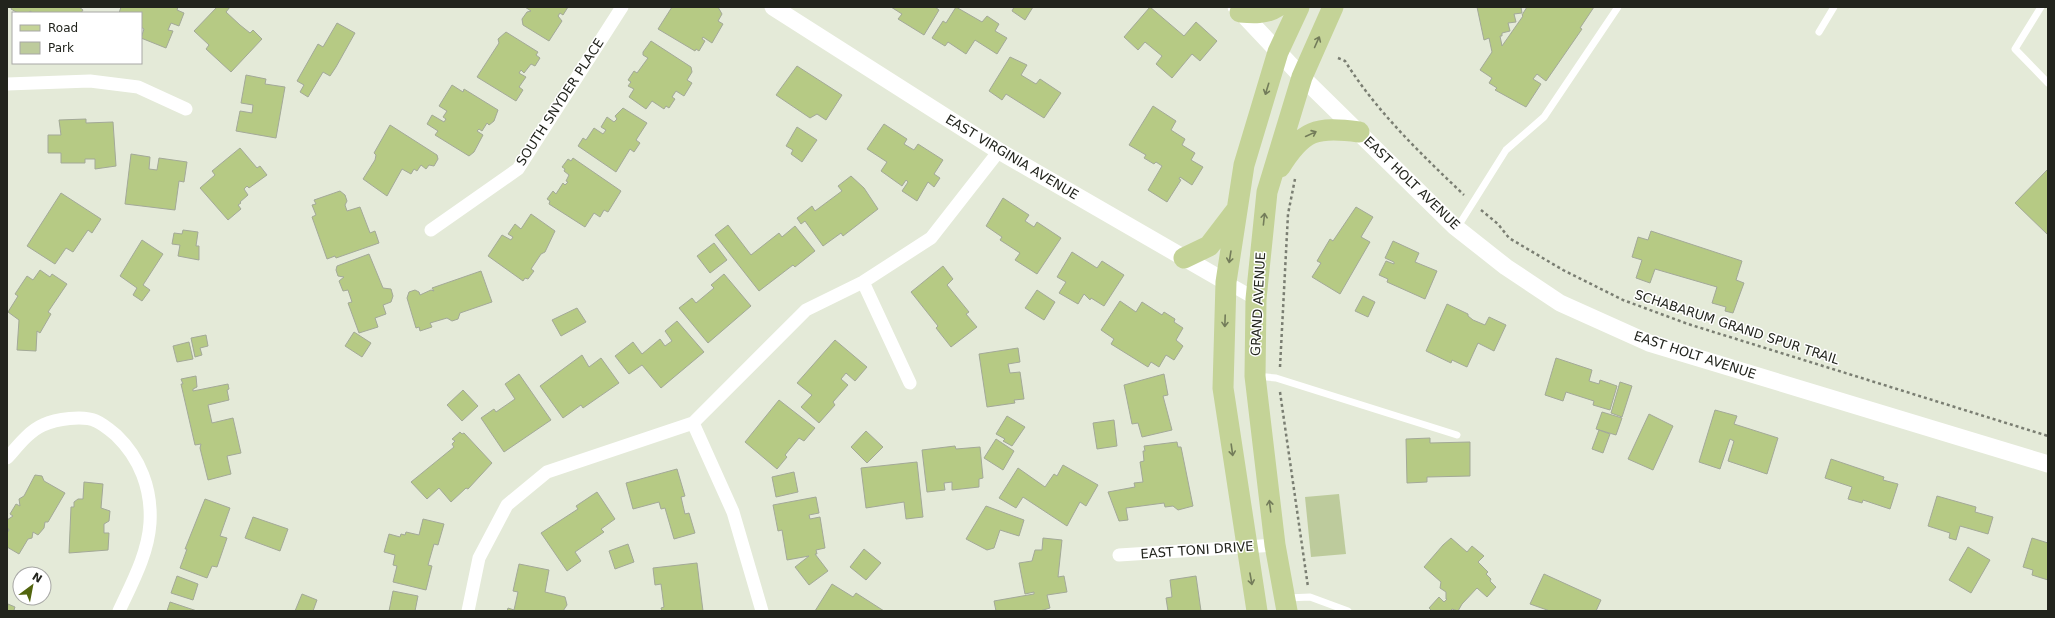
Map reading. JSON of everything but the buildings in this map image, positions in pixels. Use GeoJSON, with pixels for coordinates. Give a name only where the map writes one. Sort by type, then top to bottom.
{"type":"FeatureCollection","features":[{"type":"Feature","properties":{"kind":"main road"},"geometry":{"type":"LineString","coordinates":[[1238,10],[1252,13],[1271,11],[1277,7]]}},
{"type":"Feature","properties":{"kind":"main road"},"geometry":{"type":"LineString","coordinates":[[1257,611],[1246,547],[1223,388],[1226,282],[1244,165],[1278,52],[1299,7]]}},
{"type":"Feature","properties":{"kind":"main road","name":"GRAND AVENUE"},"geometry":{"type":"LineString","coordinates":[[1286,605],[1275,544],[1255,376],[1256,299],[1267,192],[1302,77],[1333,7]]}},
{"type":"Feature","properties":{"kind":"main road"},"geometry":{"type":"LineString","coordinates":[[1269,185],[1292,147],[1311,132],[1337,129],[1358,132]]}},
{"type":"Feature","properties":{"kind":"main road"},"geometry":{"type":"LineString","coordinates":[[1184,258],[1209,246],[1237,208]]}},
{"type":"Feature","properties":{"kind":"street","name":"SOUTH SNYDER PLACE"},"geometry":{"type":"LineString","coordinates":[[431,230],[518,169],[622,7]]}},
{"type":"Feature","properties":{"kind":"street","name":"EAST VIRGINIA AVENUE"},"geometry":{"type":"LineString","coordinates":[[773,7],[999,151],[1256,299]]}},
{"type":"Feature","properties":{"kind":"street","name":"EAST HOLT AVENUE"},"geometry":{"type":"LineString","coordinates":[[1238,10],[1302,77],[1457,228],[1506,267],[1560,304],[1649,343],[2048,464]]}},
{"type":"Feature","properties":{"kind":"street"},"geometry":{"type":"LineString","coordinates":[[7,84],[90,81],[138,86],[186,109]]}},
{"type":"Feature","properties":{"kind":"street"},"geometry":{"type":"LineString","coordinates":[[468,611],[478,558],[507,505],[547,472],[693,423],[806,310],[863,282],[931,238],[999,151]]}},
{"type":"Feature","properties":{"kind":"street"},"geometry":{"type":"LineString","coordinates":[[863,282],[910,382]]}},
{"type":"Feature","properties":{"kind":"street"},"geometry":{"type":"LineString","coordinates":[[7,458],[19,444],[42,425],[68,418],[96,420],[124,443],[136,458],[145,476],[149,501],[150,523],[147,544],[135,579],[119,611]]}},
{"type":"Feature","properties":{"kind":"street"},"geometry":{"type":"LineString","coordinates":[[693,423],[733,512],[762,611]]}},
{"type":"Feature","properties":{"kind":"street","name":"EAST TONI DRIVE"},"geometry":{"type":"LineString","coordinates":[[1119,555],[1275,544]]}},
{"type":"Feature","properties":{"kind":"lane"},"geometry":{"type":"LineString","coordinates":[[1457,228],[1506,150],[1544,117],[1618,7]]}},
{"type":"Feature","properties":{"kind":"lane"},"geometry":{"type":"LineString","coordinates":[[1819,32],[1834,7]]}},
{"type":"Feature","properties":{"kind":"lane"},"geometry":{"type":"LineString","coordinates":[[2041,7],[2015,49],[2048,83]]}},
{"type":"Feature","properties":{"kind":"lane"},"geometry":{"type":"LineString","coordinates":[[1255,376],[1276,378],[1457,435]]}},
{"type":"Feature","properties":{"kind":"lane"},"geometry":{"type":"LineString","coordinates":[[1286,605],[1310,597],[1348,611]]}},
{"type":"Feature","properties":{"kind":"path","name":"SCHABARUM GRAND SPUR TRAIL"},"geometry":{"type":"LineString","coordinates":[[1338,58],[1345,61],[1360,85],[1419,152],[1473,203],[1498,224],[1509,238],[1563,270],[1623,300],[1688,324],[2048,436]]}},
{"type":"Feature","properties":{"kind":"green space"},"geometry":{"type":"Polygon","coordinates":[[[1339,494],[1346,554],[1311,557],[1305,497],[1339,494]]]}}]}
